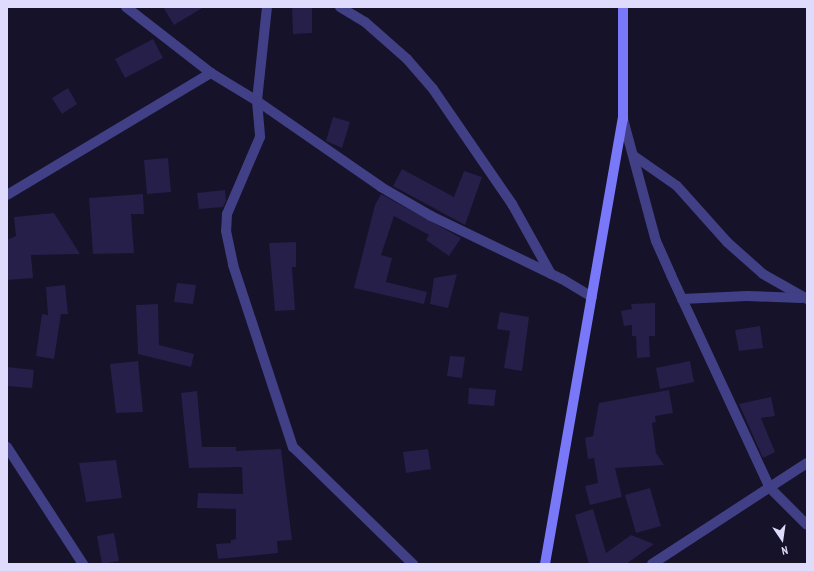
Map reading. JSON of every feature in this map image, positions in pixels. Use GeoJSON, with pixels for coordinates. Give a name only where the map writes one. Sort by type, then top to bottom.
{"type":"FeatureCollection","features":[{"type":"Feature","properties":{"kind":"main road"},"geometry":{"type":"LineString","coordinates":[[545,564],[623,119],[623,7]]}},
{"type":"Feature","properties":{"kind":"street"},"geometry":{"type":"LineString","coordinates":[[126,7],[211,73],[257,101],[380,187],[431,216],[551,274],[592,297]]}},
{"type":"Feature","properties":{"kind":"street"},"geometry":{"type":"LineString","coordinates":[[267,7],[257,101],[260,137],[230,201],[226,231],[233,265],[249,309],[287,434],[293,447],[413,564]]}},
{"type":"Feature","properties":{"kind":"street"},"geometry":{"type":"LineString","coordinates":[[340,7],[365,22],[401,54],[434,89],[512,204],[551,274]]}},
{"type":"Feature","properties":{"kind":"street"},"geometry":{"type":"LineString","coordinates":[[7,195],[211,73]]}},
{"type":"Feature","properties":{"kind":"street"},"geometry":{"type":"LineString","coordinates":[[623,119],[656,241],[682,299],[770,488],[807,524]]}},
{"type":"Feature","properties":{"kind":"street"},"geometry":{"type":"LineString","coordinates":[[634,156],[677,186],[727,242],[763,274],[805,299]]}},
{"type":"Feature","properties":{"kind":"street"},"geometry":{"type":"LineString","coordinates":[[682,299],[747,296],[805,299]]}},
{"type":"Feature","properties":{"kind":"street"},"geometry":{"type":"LineString","coordinates":[[7,447],[83,564]]}},
{"type":"Feature","properties":{"kind":"street"},"geometry":{"type":"LineString","coordinates":[[652,564],[807,463]]}},
{"type":"Feature","properties":{"kind":"building"},"geometry":{"type":"Polygon","coordinates":[[[163,7],[204,7],[174,25],[163,7]]]}},
{"type":"Feature","properties":{"kind":"building"},"geometry":{"type":"Polygon","coordinates":[[[292,7],[312,7],[312,33],[293,34],[292,7]]]}},
{"type":"Feature","properties":{"kind":"building"},"geometry":{"type":"Polygon","coordinates":[[[153,39],[163,58],[125,78],[115,59],[153,39]]]}},
{"type":"Feature","properties":{"kind":"building"},"geometry":{"type":"Polygon","coordinates":[[[68,88],[77,104],[62,114],[52,98],[68,88]]]}},
{"type":"Feature","properties":{"kind":"building"},"geometry":{"type":"Polygon","coordinates":[[[333,117],[350,122],[342,148],[326,141],[333,117]]]}},
{"type":"Feature","properties":{"kind":"building"},"geometry":{"type":"Polygon","coordinates":[[[168,158],[171,192],[147,194],[144,160],[168,158]]]}},
{"type":"Feature","properties":{"kind":"building"},"geometry":{"type":"Polygon","coordinates":[[[402,169],[454,197],[464,171],[482,177],[465,225],[393,186],[402,169]]]}},
{"type":"Feature","properties":{"kind":"building"},"geometry":{"type":"Polygon","coordinates":[[[225,190],[226,201],[223,207],[199,209],[197,193],[225,190]]]}},
{"type":"Feature","properties":{"kind":"building"},"geometry":{"type":"Polygon","coordinates":[[[143,194],[144,214],[131,214],[134,253],[93,254],[89,198],[143,194]]]}},
{"type":"Feature","properties":{"kind":"building"},"geometry":{"type":"Polygon","coordinates":[[[381,194],[461,238],[449,256],[426,240],[429,235],[394,216],[381,255],[392,258],[386,282],[427,292],[424,304],[354,288],[375,205],[381,194]]]}},
{"type":"Feature","properties":{"kind":"building"},"geometry":{"type":"Polygon","coordinates":[[[54,213],[80,254],[31,255],[33,278],[7,280],[7,240],[16,236],[14,217],[54,213]]]}},
{"type":"Feature","properties":{"kind":"building"},"geometry":{"type":"Polygon","coordinates":[[[296,242],[296,267],[292,267],[295,310],[275,311],[269,243],[296,242]]]}},
{"type":"Feature","properties":{"kind":"building"},"geometry":{"type":"Polygon","coordinates":[[[457,274],[448,308],[430,304],[434,278],[457,274]]]}},
{"type":"Feature","properties":{"kind":"building"},"geometry":{"type":"Polygon","coordinates":[[[177,283],[196,285],[193,304],[174,302],[177,283]]]}},
{"type":"Feature","properties":{"kind":"building"},"geometry":{"type":"Polygon","coordinates":[[[65,285],[68,314],[61,314],[54,359],[36,356],[42,314],[48,315],[46,287],[65,285]]]}},
{"type":"Feature","properties":{"kind":"building"},"geometry":{"type":"Polygon","coordinates":[[[655,303],[655,336],[649,336],[650,357],[637,358],[636,336],[632,336],[632,325],[624,326],[621,311],[632,309],[631,304],[655,303]]]}},
{"type":"Feature","properties":{"kind":"building"},"geometry":{"type":"Polygon","coordinates":[[[158,304],[159,345],[194,354],[191,367],[138,354],[136,305],[158,304]]]}},
{"type":"Feature","properties":{"kind":"building"},"geometry":{"type":"Polygon","coordinates":[[[500,312],[529,317],[522,371],[504,368],[510,331],[497,329],[500,312]]]}},
{"type":"Feature","properties":{"kind":"building"},"geometry":{"type":"Polygon","coordinates":[[[760,326],[763,348],[739,351],[735,330],[760,326]]]}},
{"type":"Feature","properties":{"kind":"building"},"geometry":{"type":"Polygon","coordinates":[[[450,356],[465,357],[462,378],[447,376],[450,356]]]}},
{"type":"Feature","properties":{"kind":"building"},"geometry":{"type":"Polygon","coordinates":[[[138,361],[143,412],[116,413],[110,364],[138,361]]]}},
{"type":"Feature","properties":{"kind":"building"},"geometry":{"type":"Polygon","coordinates":[[[690,361],[694,382],[660,389],[656,368],[690,361]]]}},
{"type":"Feature","properties":{"kind":"building"},"geometry":{"type":"Polygon","coordinates":[[[7,367],[34,370],[32,388],[7,386],[7,367]]]}},
{"type":"Feature","properties":{"kind":"building"},"geometry":{"type":"Polygon","coordinates":[[[469,388],[496,390],[494,406],[468,404],[469,388]]]}},
{"type":"Feature","properties":{"kind":"building"},"geometry":{"type":"Polygon","coordinates":[[[669,390],[673,413],[655,416],[656,422],[652,423],[656,453],[664,465],[615,468],[622,497],[590,505],[585,486],[598,483],[594,458],[588,459],[585,438],[593,436],[599,403],[669,390]]]}},
{"type":"Feature","properties":{"kind":"building"},"geometry":{"type":"Polygon","coordinates":[[[197,391],[202,447],[236,447],[236,451],[281,449],[292,540],[277,541],[278,553],[218,559],[216,544],[231,543],[231,540],[236,539],[236,509],[197,508],[198,493],[243,494],[242,467],[189,468],[181,393],[197,391]]]}},
{"type":"Feature","properties":{"kind":"building"},"geometry":{"type":"Polygon","coordinates":[[[771,397],[775,416],[761,418],[775,452],[763,458],[739,404],[771,397]]]}},
{"type":"Feature","properties":{"kind":"building"},"geometry":{"type":"Polygon","coordinates":[[[428,449],[431,469],[406,473],[403,452],[428,449]]]}},
{"type":"Feature","properties":{"kind":"building"},"geometry":{"type":"Polygon","coordinates":[[[116,460],[122,498],[86,502],[79,463],[116,460]]]}},
{"type":"Feature","properties":{"kind":"building"},"geometry":{"type":"Polygon","coordinates":[[[650,488],[661,526],[636,533],[625,495],[650,488]]]}},
{"type":"Feature","properties":{"kind":"building"},"geometry":{"type":"Polygon","coordinates":[[[593,509],[606,553],[631,535],[654,544],[626,564],[589,564],[575,515],[593,509]]]}},
{"type":"Feature","properties":{"kind":"building"},"geometry":{"type":"Polygon","coordinates":[[[114,533],[119,561],[102,564],[97,536],[114,533]]]}}]}
